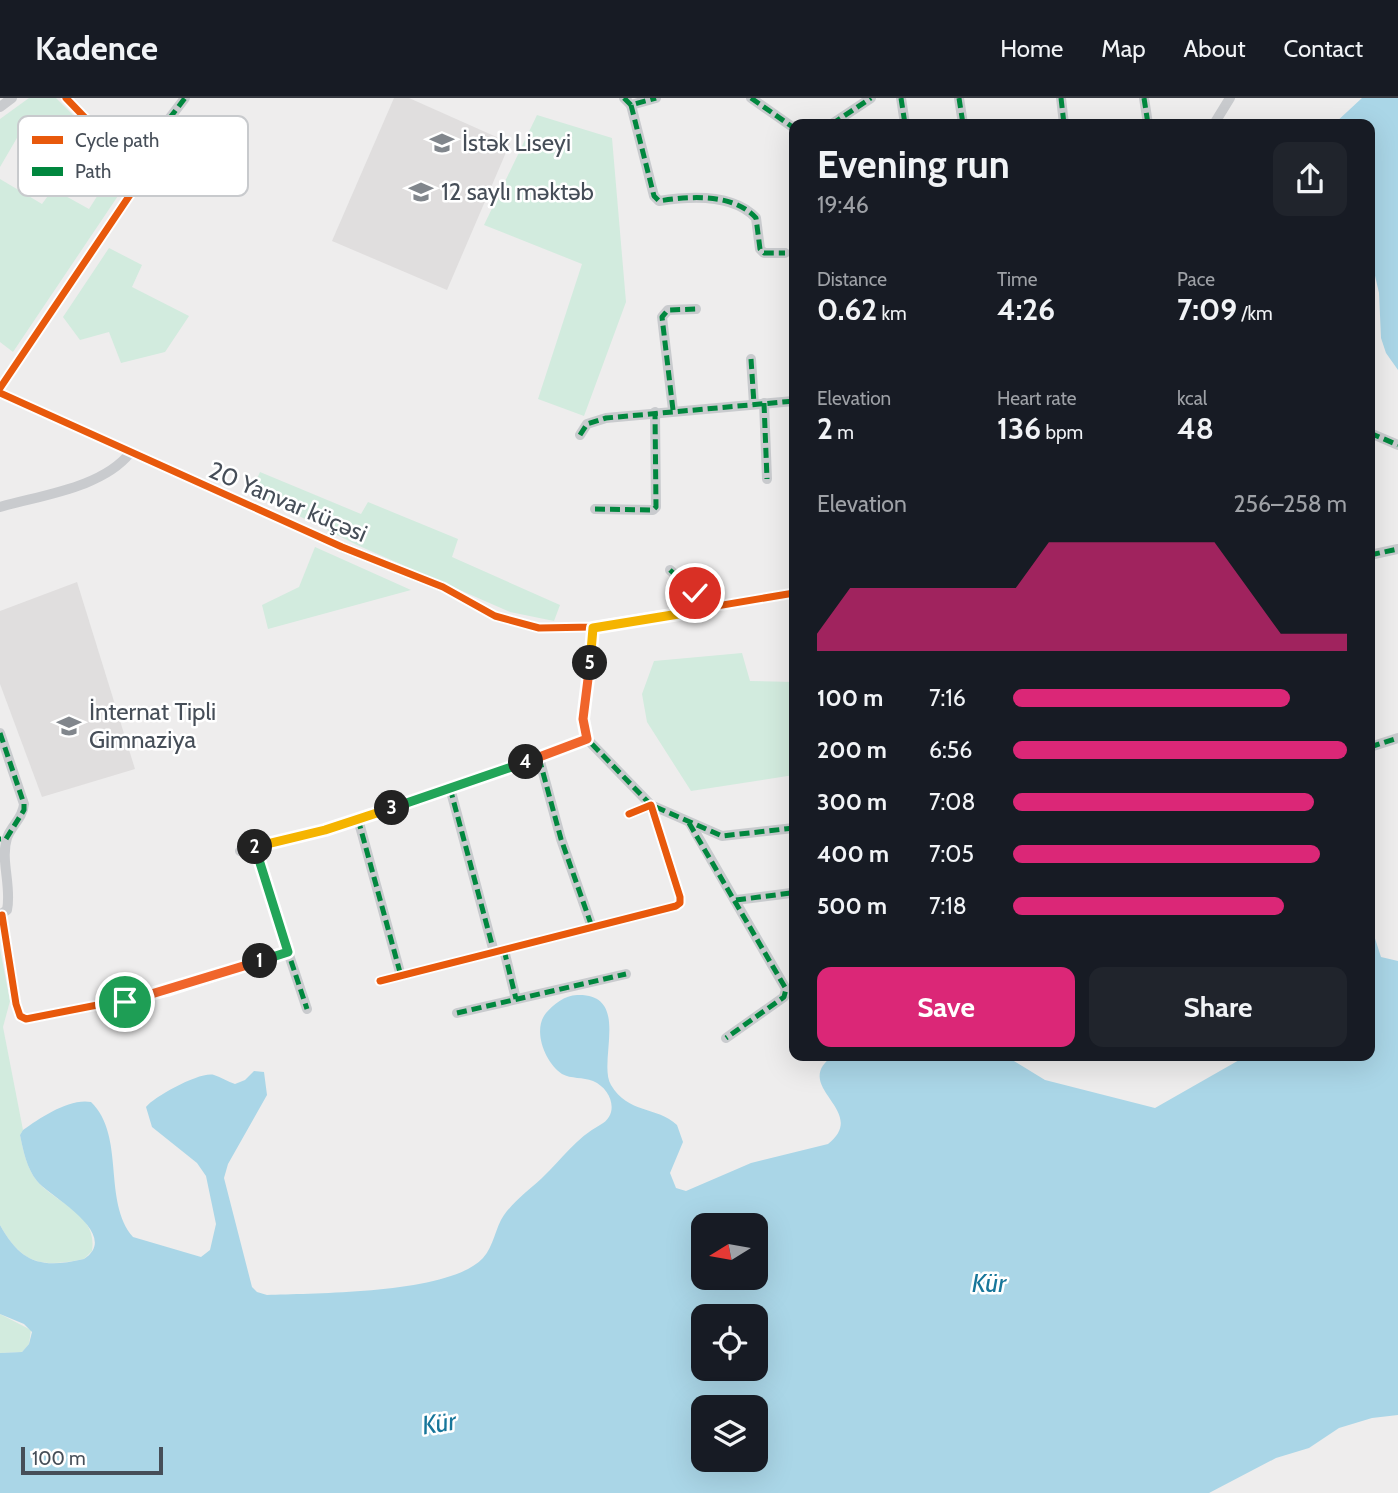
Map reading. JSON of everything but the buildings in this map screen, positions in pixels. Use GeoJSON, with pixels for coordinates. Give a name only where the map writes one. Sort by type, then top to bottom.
{"type":"FeatureCollection","features":[{"type":"Feature","properties":{"kind":"street"},"geometry":{"type":"LineString","coordinates":[[0,107],[12,98]]}},
{"type":"Feature","properties":{"kind":"street"},"geometry":{"type":"LineString","coordinates":[[66,98],[84,116]]}},
{"type":"Feature","properties":{"kind":"street"},"geometry":{"type":"LineString","coordinates":[[171,116],[185,98]]}},
{"type":"Feature","properties":{"kind":"street"},"geometry":{"type":"LineString","coordinates":[[656,98],[627,102],[654,196],[659,201],[714,198],[726,201],[756,218],[760,248],[764,253],[785,253]]}},
{"type":"Feature","properties":{"kind":"street"},"geometry":{"type":"LineString","coordinates":[[751,98],[789,125]]}},
{"type":"Feature","properties":{"kind":"street"},"geometry":{"type":"LineString","coordinates":[[840,119],[871,98]]}},
{"type":"Feature","properties":{"kind":"street"},"geometry":{"type":"LineString","coordinates":[[901,98],[904,119]]}},
{"type":"Feature","properties":{"kind":"street"},"geometry":{"type":"LineString","coordinates":[[959,98],[962,119]]}},
{"type":"Feature","properties":{"kind":"street"},"geometry":{"type":"LineString","coordinates":[[1060,98],[1063,119]]}},
{"type":"Feature","properties":{"kind":"street"},"geometry":{"type":"LineString","coordinates":[[1144,98],[1147,119]]}},
{"type":"Feature","properties":{"kind":"street"},"geometry":{"type":"LineString","coordinates":[[1217,119],[1230,98]]}},
{"type":"Feature","properties":{"kind":"street"},"geometry":{"type":"LineString","coordinates":[[0,391],[129,196]]}},
{"type":"Feature","properties":{"kind":"street"},"geometry":{"type":"LineString","coordinates":[[673,410],[662,317],[668,310],[696,309]]}},
{"type":"Feature","properties":{"kind":"street"},"geometry":{"type":"LineString","coordinates":[[751,359],[759,403],[767,479]]}},
{"type":"Feature","properties":{"kind":"street","name":"20 Yanvar küçəsi"},"geometry":{"type":"LineString","coordinates":[[0,391],[342,547],[443,587],[495,617],[529,626],[565,630],[593,628],[789,594]]}},
{"type":"Feature","properties":{"kind":"street"},"geometry":{"type":"LineString","coordinates":[[580,435],[593,421],[673,410],[789,401]]}},
{"type":"Feature","properties":{"kind":"street"},"geometry":{"type":"LineString","coordinates":[[595,509],[653,510],[656,507],[655,412]]}},
{"type":"Feature","properties":{"kind":"street"},"geometry":{"type":"LineString","coordinates":[[1375,435],[1398,445]]}},
{"type":"Feature","properties":{"kind":"street"},"geometry":{"type":"LineString","coordinates":[[0,507],[101,476],[119,466],[131,453]]}},
{"type":"Feature","properties":{"kind":"street"},"geometry":{"type":"LineString","coordinates":[[1375,554],[1398,550]]}},
{"type":"Feature","properties":{"kind":"street"},"geometry":{"type":"LineString","coordinates":[[670,570],[695,593],[703,610]]}},
{"type":"Feature","properties":{"kind":"street"},"geometry":{"type":"LineString","coordinates":[[593,628],[583,719],[587,739],[651,805],[722,836],[789,829]]}},
{"type":"Feature","properties":{"kind":"street"},"geometry":{"type":"LineString","coordinates":[[0,733],[24,804],[24,810],[3,839],[8,901],[1,915],[20,1016],[26,1019],[169,991],[288,952]]}},
{"type":"Feature","properties":{"kind":"street"},"geometry":{"type":"LineString","coordinates":[[1375,745],[1398,738]]}},
{"type":"Feature","properties":{"kind":"street"},"geometry":{"type":"LineString","coordinates":[[240,851],[358,819],[539,758],[587,739]]}},
{"type":"Feature","properties":{"kind":"street"},"geometry":{"type":"LineString","coordinates":[[539,758],[561,839],[592,927]]}},
{"type":"Feature","properties":{"kind":"street"},"geometry":{"type":"LineString","coordinates":[[450,789],[516,999]]}},
{"type":"Feature","properties":{"kind":"street"},"geometry":{"type":"LineString","coordinates":[[629,814],[651,805]]}},
{"type":"Feature","properties":{"kind":"street"},"geometry":{"type":"LineString","coordinates":[[380,981],[680,903],[651,805]]}},
{"type":"Feature","properties":{"kind":"street"},"geometry":{"type":"LineString","coordinates":[[358,819],[401,976]]}},
{"type":"Feature","properties":{"kind":"street"},"geometry":{"type":"LineString","coordinates":[[689,823],[786,989],[784,996],[726,1038]]}},
{"type":"Feature","properties":{"kind":"street"},"geometry":{"type":"LineString","coordinates":[[253,847],[307,1009]]}},
{"type":"Feature","properties":{"kind":"street"},"geometry":{"type":"LineString","coordinates":[[736,900],[789,892]]}},
{"type":"Feature","properties":{"kind":"street"},"geometry":{"type":"LineString","coordinates":[[457,1013],[626,974]]}},
{"type":"Feature","properties":{"kind":"shaded area","name":"12 saylı məktəb"},"geometry":{"type":"Polygon","coordinates":[[[394,98],[409,98],[510,143],[447,290],[332,241],[394,98]]]}},
{"type":"Feature","properties":{"kind":"shaded area","name":"İnternat Tipli Gimnaziya"},"geometry":{"type":"Polygon","coordinates":[[[77,582],[135,769],[42,797],[0,684],[0,611],[77,582]]]}},
{"type":"Feature","properties":{"kind":"green space"},"geometry":{"type":"Polygon","coordinates":[[[29,98],[56,98],[74,116],[18,116],[18,136],[0,167],[0,119],[29,98]]]}},
{"type":"Feature","properties":{"kind":"green space"},"geometry":{"type":"Polygon","coordinates":[[[537,115],[612,138],[626,302],[584,416],[538,399],[582,264],[484,225],[537,115]]]}},
{"type":"Feature","properties":{"kind":"green space"},"geometry":{"type":"Polygon","coordinates":[[[0,179],[18,190],[18,196],[29,196],[42,204],[48,196],[66,196],[89,209],[97,196],[118,196],[13,352],[0,342],[0,179]]]}},
{"type":"Feature","properties":{"kind":"green space"},"geometry":{"type":"Polygon","coordinates":[[[109,248],[142,265],[132,287],[189,316],[165,352],[121,363],[109,332],[80,340],[63,317],[109,248]]]}},
{"type":"Feature","properties":{"kind":"green space"},"geometry":{"type":"Polygon","coordinates":[[[260,472],[361,514],[368,502],[458,539],[452,557],[560,605],[554,621],[510,612],[357,545],[251,492],[260,472]]]}},
{"type":"Feature","properties":{"kind":"green space"},"geometry":{"type":"Polygon","coordinates":[[[315,547],[411,590],[268,629],[262,605],[299,587],[315,547]]]}},
{"type":"Feature","properties":{"kind":"green space"},"geometry":{"type":"Polygon","coordinates":[[[742,653],[750,681],[789,682],[789,776],[691,791],[647,722],[642,694],[654,661],[742,653]]]}},
{"type":"Feature","properties":{"kind":"green space"},"geometry":{"type":"Polygon","coordinates":[[[0,949],[10,1001],[3,1027],[23,1130],[20,1135],[24,1153],[37,1181],[74,1210],[89,1227],[92,1251],[84,1259],[55,1263],[34,1260],[16,1248],[0,1225],[0,949]]]}},
{"type":"Feature","properties":{"kind":"green space"},"geometry":{"type":"Polygon","coordinates":[[[0,1314],[31,1330],[29,1344],[22,1352],[0,1353],[0,1314]]]}},
{"type":"Feature","properties":{"kind":"water"},"geometry":{"type":"Polygon","coordinates":[[[1362,98],[1398,98],[1398,370],[1386,353],[1381,338],[1379,293],[1375,276],[1375,119],[1339,119],[1362,98]]]}},
{"type":"Feature","properties":{"kind":"water","name":"Kür"},"geometry":{"type":"Polygon","coordinates":[[[1375,938],[1381,957],[1398,961],[1398,1415],[1372,1418],[1339,1428],[1309,1448],[1276,1458],[1209,1493],[0,1493],[0,1353],[22,1352],[29,1344],[32,1332],[24,1324],[0,1314],[0,1225],[24,1255],[44,1263],[84,1259],[93,1249],[94,1238],[89,1227],[37,1181],[26,1159],[20,1135],[23,1130],[64,1106],[91,1102],[102,1116],[108,1132],[118,1206],[133,1237],[201,1257],[210,1250],[216,1224],[206,1176],[197,1163],[152,1127],[146,1107],[168,1091],[199,1077],[214,1075],[235,1084],[245,1080],[254,1071],[264,1072],[267,1095],[228,1164],[224,1178],[252,1287],[267,1295],[413,1285],[442,1279],[466,1270],[483,1258],[504,1215],[576,1142],[606,1121],[610,1115],[611,1102],[605,1090],[593,1081],[562,1074],[550,1062],[542,1046],[540,1028],[546,1013],[560,1001],[573,995],[594,997],[604,1005],[609,1031],[608,1074],[611,1085],[618,1094],[626,1101],[661,1115],[677,1125],[683,1142],[670,1173],[676,1188],[686,1191],[751,1163],[828,1144],[839,1132],[841,1120],[820,1078],[822,1067],[828,1061],[1014,1061],[1045,1080],[1155,1108],[1237,1061],[1375,1061],[1375,938]]]}},
{"type":"Feature","properties":{"kind":"marked path"},"geometry":{"type":"LineString","coordinates":[[171,116],[185,98]]}},
{"type":"Feature","properties":{"kind":"marked path"},"geometry":{"type":"LineString","coordinates":[[624,98],[631,105],[656,98]]}},
{"type":"Feature","properties":{"kind":"marked path"},"geometry":{"type":"LineString","coordinates":[[751,98],[789,125]]}},
{"type":"Feature","properties":{"kind":"marked path"},"geometry":{"type":"LineString","coordinates":[[840,119],[871,98]]}},
{"type":"Feature","properties":{"kind":"marked path"},"geometry":{"type":"LineString","coordinates":[[901,98],[904,119]]}},
{"type":"Feature","properties":{"kind":"marked path"},"geometry":{"type":"LineString","coordinates":[[959,98],[962,119]]}},
{"type":"Feature","properties":{"kind":"marked path"},"geometry":{"type":"LineString","coordinates":[[1061,98],[1063,119]]}},
{"type":"Feature","properties":{"kind":"marked path"},"geometry":{"type":"LineString","coordinates":[[1144,98],[1147,119]]}},
{"type":"Feature","properties":{"kind":"marked path"},"geometry":{"type":"LineString","coordinates":[[631,105],[654,196],[659,201],[710,198],[736,204],[756,218],[760,249],[764,253],[785,253]]}},
{"type":"Feature","properties":{"kind":"marked path"},"geometry":{"type":"LineString","coordinates":[[673,410],[662,317],[668,310],[696,309]]}},
{"type":"Feature","properties":{"kind":"marked path"},"geometry":{"type":"LineString","coordinates":[[751,359],[754,404]]}},
{"type":"Feature","properties":{"kind":"marked path"},"geometry":{"type":"LineString","coordinates":[[580,435],[587,424],[606,418],[789,401]]}},
{"type":"Feature","properties":{"kind":"marked path"},"geometry":{"type":"LineString","coordinates":[[764,403],[767,479]]}},
{"type":"Feature","properties":{"kind":"marked path"},"geometry":{"type":"LineString","coordinates":[[595,509],[653,510],[656,507],[655,412]]}},
{"type":"Feature","properties":{"kind":"marked path"},"geometry":{"type":"LineString","coordinates":[[1375,435],[1398,445]]}},
{"type":"Feature","properties":{"kind":"marked path"},"geometry":{"type":"LineString","coordinates":[[1375,554],[1398,549]]}},
{"type":"Feature","properties":{"kind":"marked path"},"geometry":{"type":"LineString","coordinates":[[670,570],[695,593],[703,610]]}},
{"type":"Feature","properties":{"kind":"marked path"},"geometry":{"type":"LineString","coordinates":[[593,627],[583,719],[587,739],[651,805],[722,836],[789,829]]}},
{"type":"Feature","properties":{"kind":"marked path"},"geometry":{"type":"LineString","coordinates":[[0,733],[24,804],[24,810],[6,839],[0,839]]}},
{"type":"Feature","properties":{"kind":"marked path"},"geometry":{"type":"LineString","coordinates":[[1375,745],[1398,738]]}},
{"type":"Feature","properties":{"kind":"marked path"},"geometry":{"type":"LineString","coordinates":[[240,851],[325,830],[587,739]]}},
{"type":"Feature","properties":{"kind":"marked path"},"geometry":{"type":"LineString","coordinates":[[539,758],[561,839],[592,927]]}},
{"type":"Feature","properties":{"kind":"marked path"},"geometry":{"type":"LineString","coordinates":[[450,788],[494,952]]}},
{"type":"Feature","properties":{"kind":"marked path"},"geometry":{"type":"LineString","coordinates":[[358,819],[401,976]]}},
{"type":"Feature","properties":{"kind":"marked path"},"geometry":{"type":"LineString","coordinates":[[689,823],[786,989],[784,997],[726,1038]]}},
{"type":"Feature","properties":{"kind":"marked path"},"geometry":{"type":"LineString","coordinates":[[253,847],[307,1009]]}},
{"type":"Feature","properties":{"kind":"marked path"},"geometry":{"type":"LineString","coordinates":[[736,900],[789,893]]}},
{"type":"Feature","properties":{"kind":"marked path"},"geometry":{"type":"LineString","coordinates":[[504,950],[516,999]]}},
{"type":"Feature","properties":{"kind":"marked path"},"geometry":{"type":"LineString","coordinates":[[457,1013],[626,974]]}},
{"type":"Feature","properties":{"kind":"cycle path"},"geometry":{"type":"LineString","coordinates":[[66,98],[83,116]]}},
{"type":"Feature","properties":{"kind":"cycle path"},"geometry":{"type":"LineString","coordinates":[[0,388],[129,196]]}},
{"type":"Feature","properties":{"kind":"cycle path"},"geometry":{"type":"LineString","coordinates":[[0,393],[342,547],[443,587],[495,616],[539,628],[593,627],[789,594]]}},
{"type":"Feature","properties":{"kind":"cycle path"},"geometry":{"type":"LineString","coordinates":[[380,981],[676,906],[680,903],[680,897],[651,805],[629,814]]}},
{"type":"Feature","properties":{"kind":"cycle path"},"geometry":{"type":"LineString","coordinates":[[2,915],[16,1004],[20,1016],[26,1019],[169,991],[288,952]]}},
{"type":"Feature","properties":{"kind":"place","name":"İstək Liseyi"},"geometry":{"type":"Point","coordinates":[442,143]}},
{"type":"Feature","properties":{"kind":"place","name":"12 saylı məktəb"},"geometry":{"type":"Point","coordinates":[421,192]}},
{"type":"Feature","properties":{"kind":"place","name":"İnternat Tipli Gimnaziya"},"geometry":{"type":"Point","coordinates":[69,726]}},
{"type":"Feature","properties":{"kind":"route"},"geometry":{"type":"LineString","coordinates":[[125,1002],[169,991],[288,952],[253,847],[325,830],[539,758],[587,739],[583,719],[593,628],[703,610],[695,593]]}}]}
